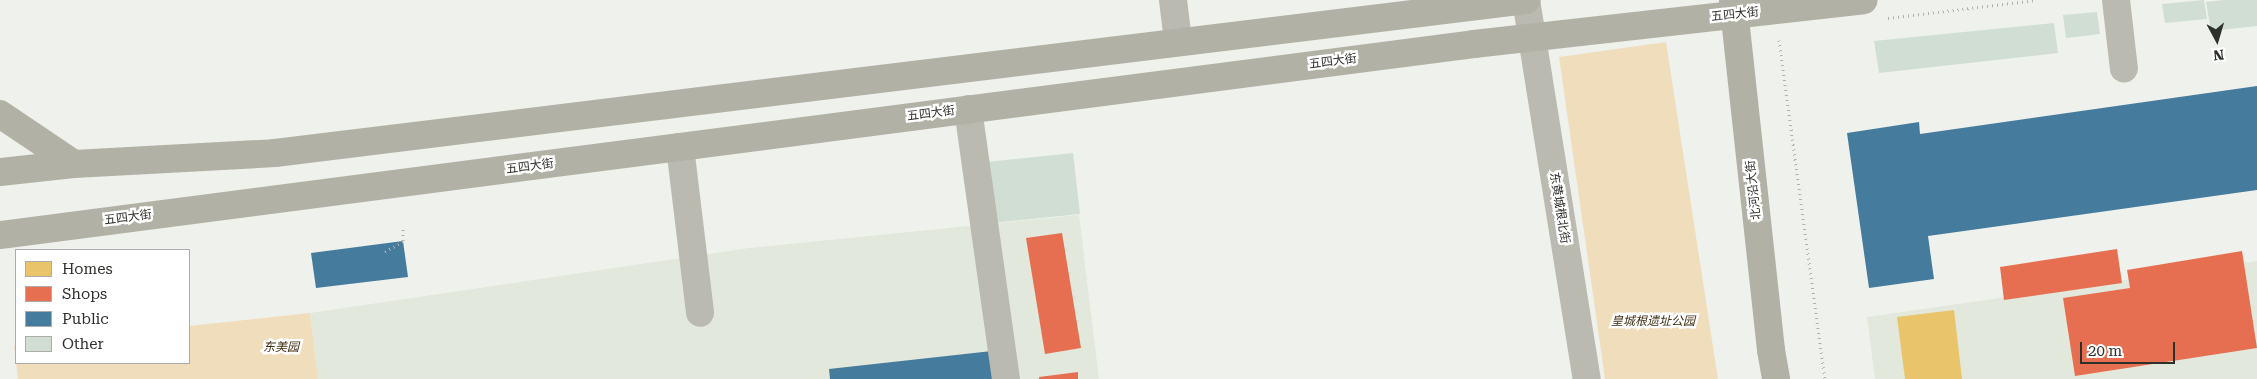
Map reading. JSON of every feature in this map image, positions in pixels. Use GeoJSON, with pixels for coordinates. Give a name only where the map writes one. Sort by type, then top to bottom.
{"type":"FeatureCollection","features":[{"type":"Feature","properties":{"kind":"main road"},"geometry":{"type":"LineString","coordinates":[[0,172],[74,164],[275,153],[1178,41],[1526,0]]}},
{"type":"Feature","properties":{"kind":"main road","name":"五四大街"},"geometry":{"type":"LineString","coordinates":[[0,235],[968,109],[1532,38],[1734,7],[1774,10],[1864,0]]}},
{"type":"Feature","properties":{"kind":"main road","name":"北河沿大街"},"geometry":{"type":"LineString","coordinates":[[1734,7],[1770,340],[1776,379]]}},
{"type":"Feature","properties":{"kind":"main road"},"geometry":{"type":"LineString","coordinates":[[0,114],[74,164]]}},
{"type":"Feature","properties":{"kind":"street"},"geometry":{"type":"LineString","coordinates":[[1173,0],[1178,41]]}},
{"type":"Feature","properties":{"kind":"street","name":"东黄城根北街"},"geometry":{"type":"LineString","coordinates":[[1526,0],[1587,379]]}},
{"type":"Feature","properties":{"kind":"street"},"geometry":{"type":"LineString","coordinates":[[2116,0],[2124,69]]}},
{"type":"Feature","properties":{"kind":"street"},"geometry":{"type":"LineString","coordinates":[[968,109],[1006,379]]}},
{"type":"Feature","properties":{"kind":"street"},"geometry":{"type":"LineString","coordinates":[[680,147],[700,313]]}},
{"type":"Feature","properties":{"kind":"path"},"geometry":{"type":"LineString","coordinates":[[1774,10],[1825,379]]}},
{"type":"Feature","properties":{"kind":"path"},"geometry":{"type":"LineString","coordinates":[[385,252],[403,241],[403,230]]}},
{"type":"Feature","properties":{"kind":"shaded area"},"geometry":{"type":"Polygon","coordinates":[[[1079,215],[1099,379],[318,379],[310,313],[749,248],[1079,215]]]}},
{"type":"Feature","properties":{"kind":"shaded area"},"geometry":{"type":"Polygon","coordinates":[[[2257,261],[2257,379],[1875,379],[1867,317],[2257,261]]]}},
{"type":"Feature","properties":{"kind":"green space","name":"皇城根遗址公园"},"geometry":{"type":"Polygon","coordinates":[[[1666,42],[1718,379],[1605,379],[1559,57],[1666,42]]]}},
{"type":"Feature","properties":{"kind":"green space","name":"东美园"},"geometry":{"type":"Polygon","coordinates":[[[310,313],[318,379],[18,379],[16,364],[190,364],[190,326],[310,313]]]}},
{"type":"Feature","properties":{"kind":"building: Homes"},"geometry":{"type":"Polygon","coordinates":[[[1954,310],[1962,379],[1905,379],[1897,317],[1954,310]]]}},
{"type":"Feature","properties":{"kind":"building: Shops"},"geometry":{"type":"Polygon","coordinates":[[[1062,233],[1081,348],[1045,354],[1026,238],[1062,233]]]}},
{"type":"Feature","properties":{"kind":"building: Shops"},"geometry":{"type":"Polygon","coordinates":[[[2117,249],[2122,283],[2004,300],[2000,267],[2117,249]]]}},
{"type":"Feature","properties":{"kind":"building: Shops"},"geometry":{"type":"Polygon","coordinates":[[[2242,251],[2257,348],[2075,376],[2063,298],[2130,288],[2127,270],[2242,251]]]}},
{"type":"Feature","properties":{"kind":"building: Shops"},"geometry":{"type":"Polygon","coordinates":[[[1078,372],[1078,379],[1039,379],[1039,377],[1078,372]]]}},
{"type":"Feature","properties":{"kind":"building: Public"},"geometry":{"type":"Polygon","coordinates":[[[2257,86],[2257,190],[1928,236],[1934,279],[1869,288],[1847,133],[1919,122],[1920,134],[2257,86]]]}},
{"type":"Feature","properties":{"kind":"building: Public"},"geometry":{"type":"Polygon","coordinates":[[[403,241],[408,277],[316,288],[311,253],[403,241]]]}},
{"type":"Feature","properties":{"kind":"building: Public"},"geometry":{"type":"Polygon","coordinates":[[[992,351],[995,379],[830,379],[829,369],[992,351]]]}},
{"type":"Feature","properties":{"kind":"building: Other"},"geometry":{"type":"Polygon","coordinates":[[[2204,0],[2207,19],[2165,23],[2162,4],[2204,0]]]}},
{"type":"Feature","properties":{"kind":"building: Other"},"geometry":{"type":"Polygon","coordinates":[[[2257,0],[2257,26],[2211,31],[2206,2],[2257,0]]]}},
{"type":"Feature","properties":{"kind":"building: Other"},"geometry":{"type":"Polygon","coordinates":[[[2097,12],[2100,34],[2066,38],[2063,15],[2097,12]]]}},
{"type":"Feature","properties":{"kind":"building: Other"},"geometry":{"type":"Polygon","coordinates":[[[2054,23],[2058,53],[1879,73],[1874,41],[2054,23]]]}},
{"type":"Feature","properties":{"kind":"building: Other"},"geometry":{"type":"Polygon","coordinates":[[[1073,153],[1080,214],[992,223],[986,162],[1073,153]]]}}]}
